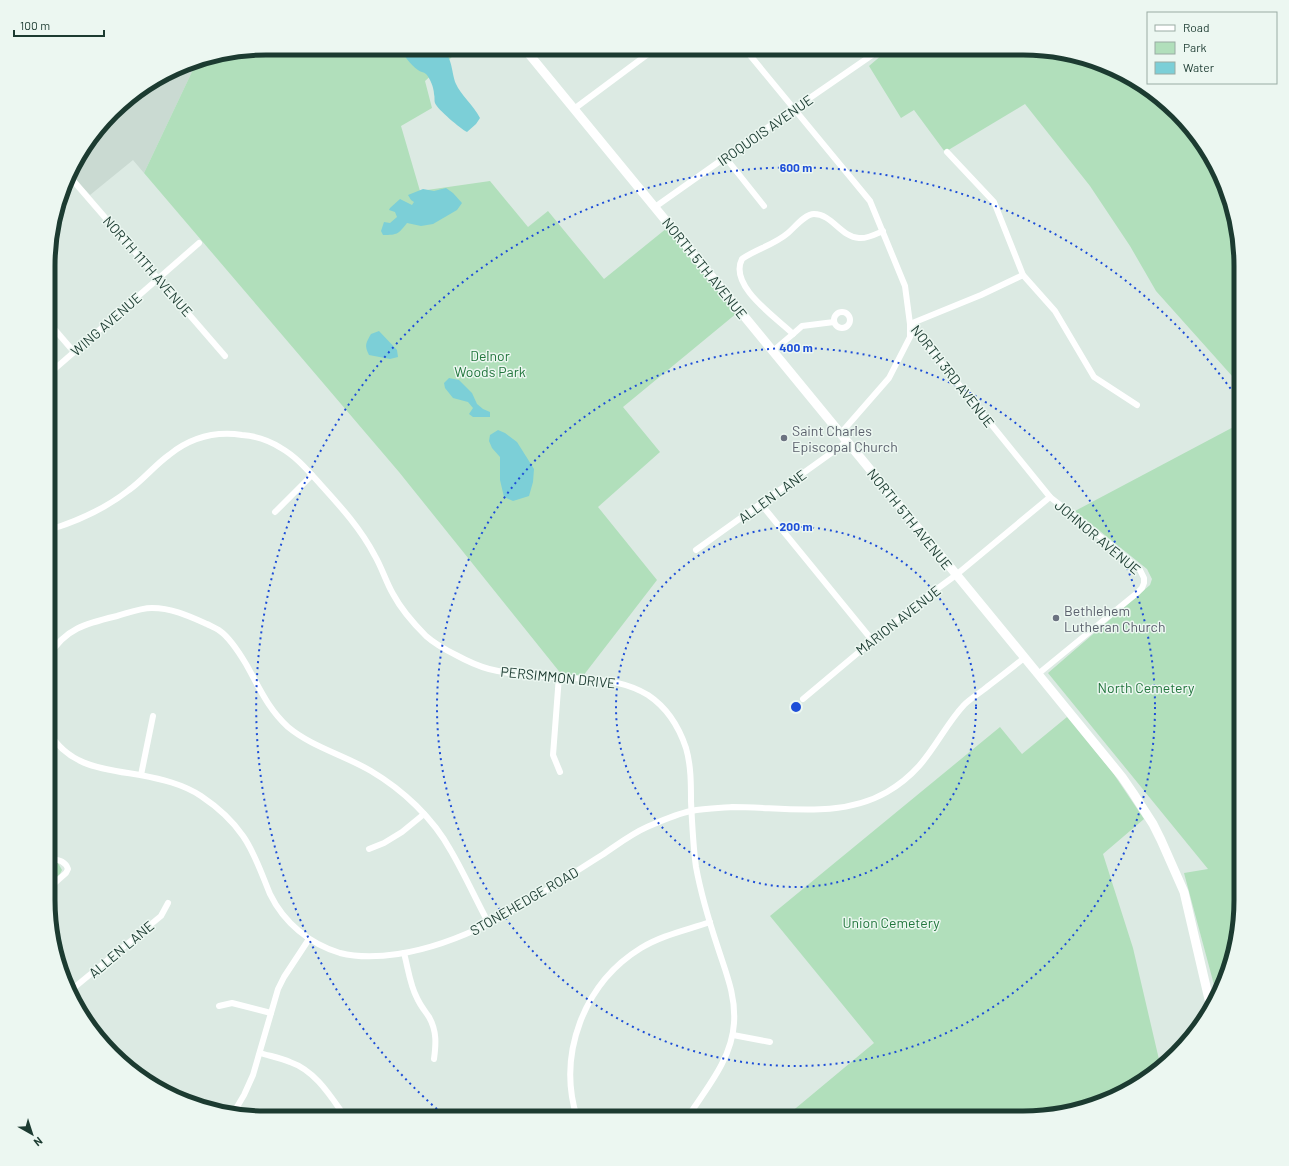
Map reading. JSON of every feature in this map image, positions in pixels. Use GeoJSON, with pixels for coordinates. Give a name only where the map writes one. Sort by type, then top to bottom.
{"type":"FeatureCollection","features":[{"type":"Feature","properties":{"kind":"main road","name":"NORTH 5TH AVENUE"},"geometry":{"type":"LineString","coordinates":[[530,55],[848,441],[956,576],[1122,777],[1143,808],[1161,840],[1184,892],[1209,999]]}},
{"type":"Feature","properties":{"kind":"street"},"geometry":{"type":"LineString","coordinates":[[574,109],[647,55]]}},
{"type":"Feature","properties":{"kind":"street","name":"NORTH 3RD AVENUE"},"geometry":{"type":"LineString","coordinates":[[750,55],[870,202],[906,289],[910,324],[1050,497]]}},
{"type":"Feature","properties":{"kind":"street","name":"IROQUOIS AVENUE"},"geometry":{"type":"LineString","coordinates":[[655,207],[868,55]]}},
{"type":"Feature","properties":{"kind":"street"},"geometry":{"type":"LineString","coordinates":[[947,152],[994,202],[1023,275],[1055,311],[1094,377],[1136,405]]}},
{"type":"Feature","properties":{"kind":"street"},"geometry":{"type":"LineString","coordinates":[[725,157],[764,206]]}},
{"type":"Feature","properties":{"kind":"street","name":"NORTH 11TH AVENUE"},"geometry":{"type":"LineString","coordinates":[[73,181],[225,356]]}},
{"type":"Feature","properties":{"kind":"street"},"geometry":{"type":"LineString","coordinates":[[793,334],[755,301],[748,292],[740,276],[740,264],[742,260],[786,235],[808,215],[823,215],[848,235],[854,237],[865,238],[883,231]]}},
{"type":"Feature","properties":{"kind":"street","name":"WING AVENUE"},"geometry":{"type":"LineString","coordinates":[[55,369],[199,243]]}},
{"type":"Feature","properties":{"kind":"street"},"geometry":{"type":"LineString","coordinates":[[841,433],[889,378],[910,337],[910,324],[981,295],[1023,275]]}},
{"type":"Feature","properties":{"kind":"street"},"geometry":{"type":"LineString","coordinates":[[773,351],[802,326],[834,322]]}},
{"type":"Feature","properties":{"kind":"street"},"geometry":{"type":"LineString","coordinates":[[55,330],[74,352]]}},
{"type":"Feature","properties":{"kind":"street","name":"PERSIMMON DRIVE"},"geometry":{"type":"LineString","coordinates":[[55,528],[70,524],[109,505],[131,489],[169,454],[188,442],[207,436],[226,434],[243,435],[264,439],[297,459],[337,502],[358,529],[376,556],[393,594],[407,614],[428,637],[447,651],[482,667],[493,670],[518,674],[559,676],[618,682],[648,696],[660,706],[672,719],[680,733],[688,758],[696,864],[703,900],[732,988],[735,1007],[733,1035],[724,1061],[691,1111]]}},
{"type":"Feature","properties":{"kind":"street","name":"ALLEN LANE"},"geometry":{"type":"LineString","coordinates":[[696,550],[848,441]]}},
{"type":"Feature","properties":{"kind":"street"},"geometry":{"type":"LineString","coordinates":[[275,512],[312,475]]}},
{"type":"Feature","properties":{"kind":"street","name":"MARION AVENUE"},"geometry":{"type":"LineString","coordinates":[[803,699],[872,640],[915,605],[956,576],[1050,497]]}},
{"type":"Feature","properties":{"kind":"street","name":"JOHNOR AVENUE"},"geometry":{"type":"LineString","coordinates":[[1038,674],[1142,588],[1144,583],[1143,574],[1137,566],[1050,497]]}},
{"type":"Feature","properties":{"kind":"street"},"geometry":{"type":"LineString","coordinates":[[761,504],[872,640]]}},
{"type":"Feature","properties":{"kind":"street"},"geometry":{"type":"LineString","coordinates":[[55,647],[59,641],[70,632],[84,624],[138,610],[152,608],[182,612],[220,631],[243,659],[265,701],[287,726],[299,735],[383,778],[411,800],[424,814],[451,850],[488,924]]}},
{"type":"Feature","properties":{"kind":"street","name":"STONEHEDGE ROAD"},"geometry":{"type":"LineString","coordinates":[[55,742],[66,753],[82,762],[99,768],[155,778],[187,788],[201,796],[227,817],[243,836],[250,847],[277,906],[295,928],[309,939],[322,946],[339,952],[358,956],[379,957],[404,953],[444,943],[488,924],[512,911],[645,828],[691,810],[742,807],[814,810],[847,806],[870,800],[905,780],[923,761],[950,721],[966,703],[1024,658]]}},
{"type":"Feature","properties":{"kind":"street"},"geometry":{"type":"LineString","coordinates":[[559,676],[553,755],[560,772]]}},
{"type":"Feature","properties":{"kind":"street"},"geometry":{"type":"LineString","coordinates":[[141,775],[153,716]]}},
{"type":"Feature","properties":{"kind":"street"},"geometry":{"type":"LineString","coordinates":[[369,848],[402,832],[424,814]]}},
{"type":"Feature","properties":{"kind":"street"},"geometry":{"type":"LineString","coordinates":[[55,859],[60,860],[66,864],[68,869],[66,873],[55,882]]}},
{"type":"Feature","properties":{"kind":"street","name":"ALLEN LANE"},"geometry":{"type":"LineString","coordinates":[[75,988],[161,916],[168,903]]}},
{"type":"Feature","properties":{"kind":"street"},"geometry":{"type":"LineString","coordinates":[[576,1111],[572,1092],[572,1049],[577,1028],[597,989],[612,971],[641,948],[656,940],[710,922]]}},
{"type":"Feature","properties":{"kind":"street"},"geometry":{"type":"LineString","coordinates":[[236,1109],[247,1089],[260,1053],[278,989],[284,977],[309,939]]}},
{"type":"Feature","properties":{"kind":"street"},"geometry":{"type":"LineString","coordinates":[[404,953],[417,999],[436,1031],[434,1060]]}},
{"type":"Feature","properties":{"kind":"street"},"geometry":{"type":"LineString","coordinates":[[219,1006],[232,1003],[271,1013]]}},
{"type":"Feature","properties":{"kind":"street"},"geometry":{"type":"LineString","coordinates":[[733,1035],[770,1042]]}},
{"type":"Feature","properties":{"kind":"street"},"geometry":{"type":"LineString","coordinates":[[260,1053],[302,1067],[311,1074],[341,1111]]}},
{"type":"Feature","properties":{"kind":"shaded area"},"geometry":{"type":"Polygon","coordinates":[[[194,68],[144,173],[133,160],[90,195],[75,178],[83,161],[107,127],[127,107],[149,91],[161,83],[194,68]]]}},
{"type":"Feature","properties":{"kind":"green space","name":"Delnor Woods Park"},"geometry":{"type":"Polygon","coordinates":[[[252,55],[454,55],[425,81],[432,108],[401,126],[420,191],[490,181],[528,227],[548,211],[604,279],[667,228],[737,313],[623,407],[660,452],[598,507],[657,580],[583,676],[562,675],[399,472],[144,173],[194,68],[198,66],[225,59],[252,55]]]}},
{"type":"Feature","properties":{"kind":"green space"},"geometry":{"type":"Polygon","coordinates":[[[882,55],[1037,55],[1077,62],[1104,71],[1128,83],[1162,107],[1182,127],[1206,161],[1218,185],[1227,212],[1234,252],[1234,378],[1156,291],[1130,246],[1090,186],[1025,104],[945,152],[914,110],[901,118],[869,66],[882,55]]]}},
{"type":"Feature","properties":{"kind":"green space","name":"North Cemetery"},"geometry":{"type":"Polygon","coordinates":[[[1234,427],[1234,914],[1227,954],[1215,988],[1184,873],[1208,869],[1048,673],[1150,585],[1152,579],[1147,569],[1075,511],[1234,427]]]}},
{"type":"Feature","properties":{"kind":"green space","name":"Union Cemetery"},"geometry":{"type":"Polygon","coordinates":[[[1067,717],[1113,773],[1144,819],[1103,854],[1133,948],[1159,1061],[1128,1083],[1104,1095],[1077,1104],[1037,1111],[792,1111],[874,1043],[770,916],[1000,727],[1022,754],[1067,717]]]}},
{"type":"Feature","properties":{"kind":"green space"},"geometry":{"type":"Polygon","coordinates":[[[55,863],[58,863],[62,870],[55,879],[55,863]]]}},
{"type":"Feature","properties":{"kind":"water"},"geometry":{"type":"Polygon","coordinates":[[[404,55],[447,55],[458,88],[480,118],[476,124],[467,132],[440,110],[435,103],[432,83],[429,78],[425,73],[419,71],[404,55]]]}},
{"type":"Feature","properties":{"kind":"water"},"geometry":{"type":"Polygon","coordinates":[[[446,188],[462,203],[457,210],[433,224],[421,226],[407,223],[402,230],[397,233],[392,235],[383,235],[381,231],[384,222],[390,223],[397,217],[395,212],[389,210],[400,199],[412,205],[414,202],[408,195],[423,189],[434,191],[446,188]]]}},
{"type":"Feature","properties":{"kind":"water"},"geometry":{"type":"Polygon","coordinates":[[[379,331],[397,350],[398,357],[390,359],[369,355],[366,349],[367,342],[371,334],[379,331]]]}},
{"type":"Feature","properties":{"kind":"water"},"geometry":{"type":"Polygon","coordinates":[[[449,378],[459,380],[472,393],[477,404],[490,412],[490,417],[473,417],[469,414],[473,408],[468,402],[453,398],[445,388],[444,383],[449,378]]]}},
{"type":"Feature","properties":{"kind":"water"},"geometry":{"type":"Polygon","coordinates":[[[498,430],[505,433],[517,442],[534,469],[533,482],[529,496],[513,501],[504,497],[500,480],[500,457],[492,448],[489,441],[490,435],[498,430]]]}},
{"type":"Feature","properties":{"kind":"place","name":"Saint Charles Episcopal Church"},"geometry":{"type":"Point","coordinates":[784,438]}},
{"type":"Feature","properties":{"kind":"place","name":"Bethlehem Lutheran Church"},"geometry":{"type":"Point","coordinates":[1056,618]}}]}
